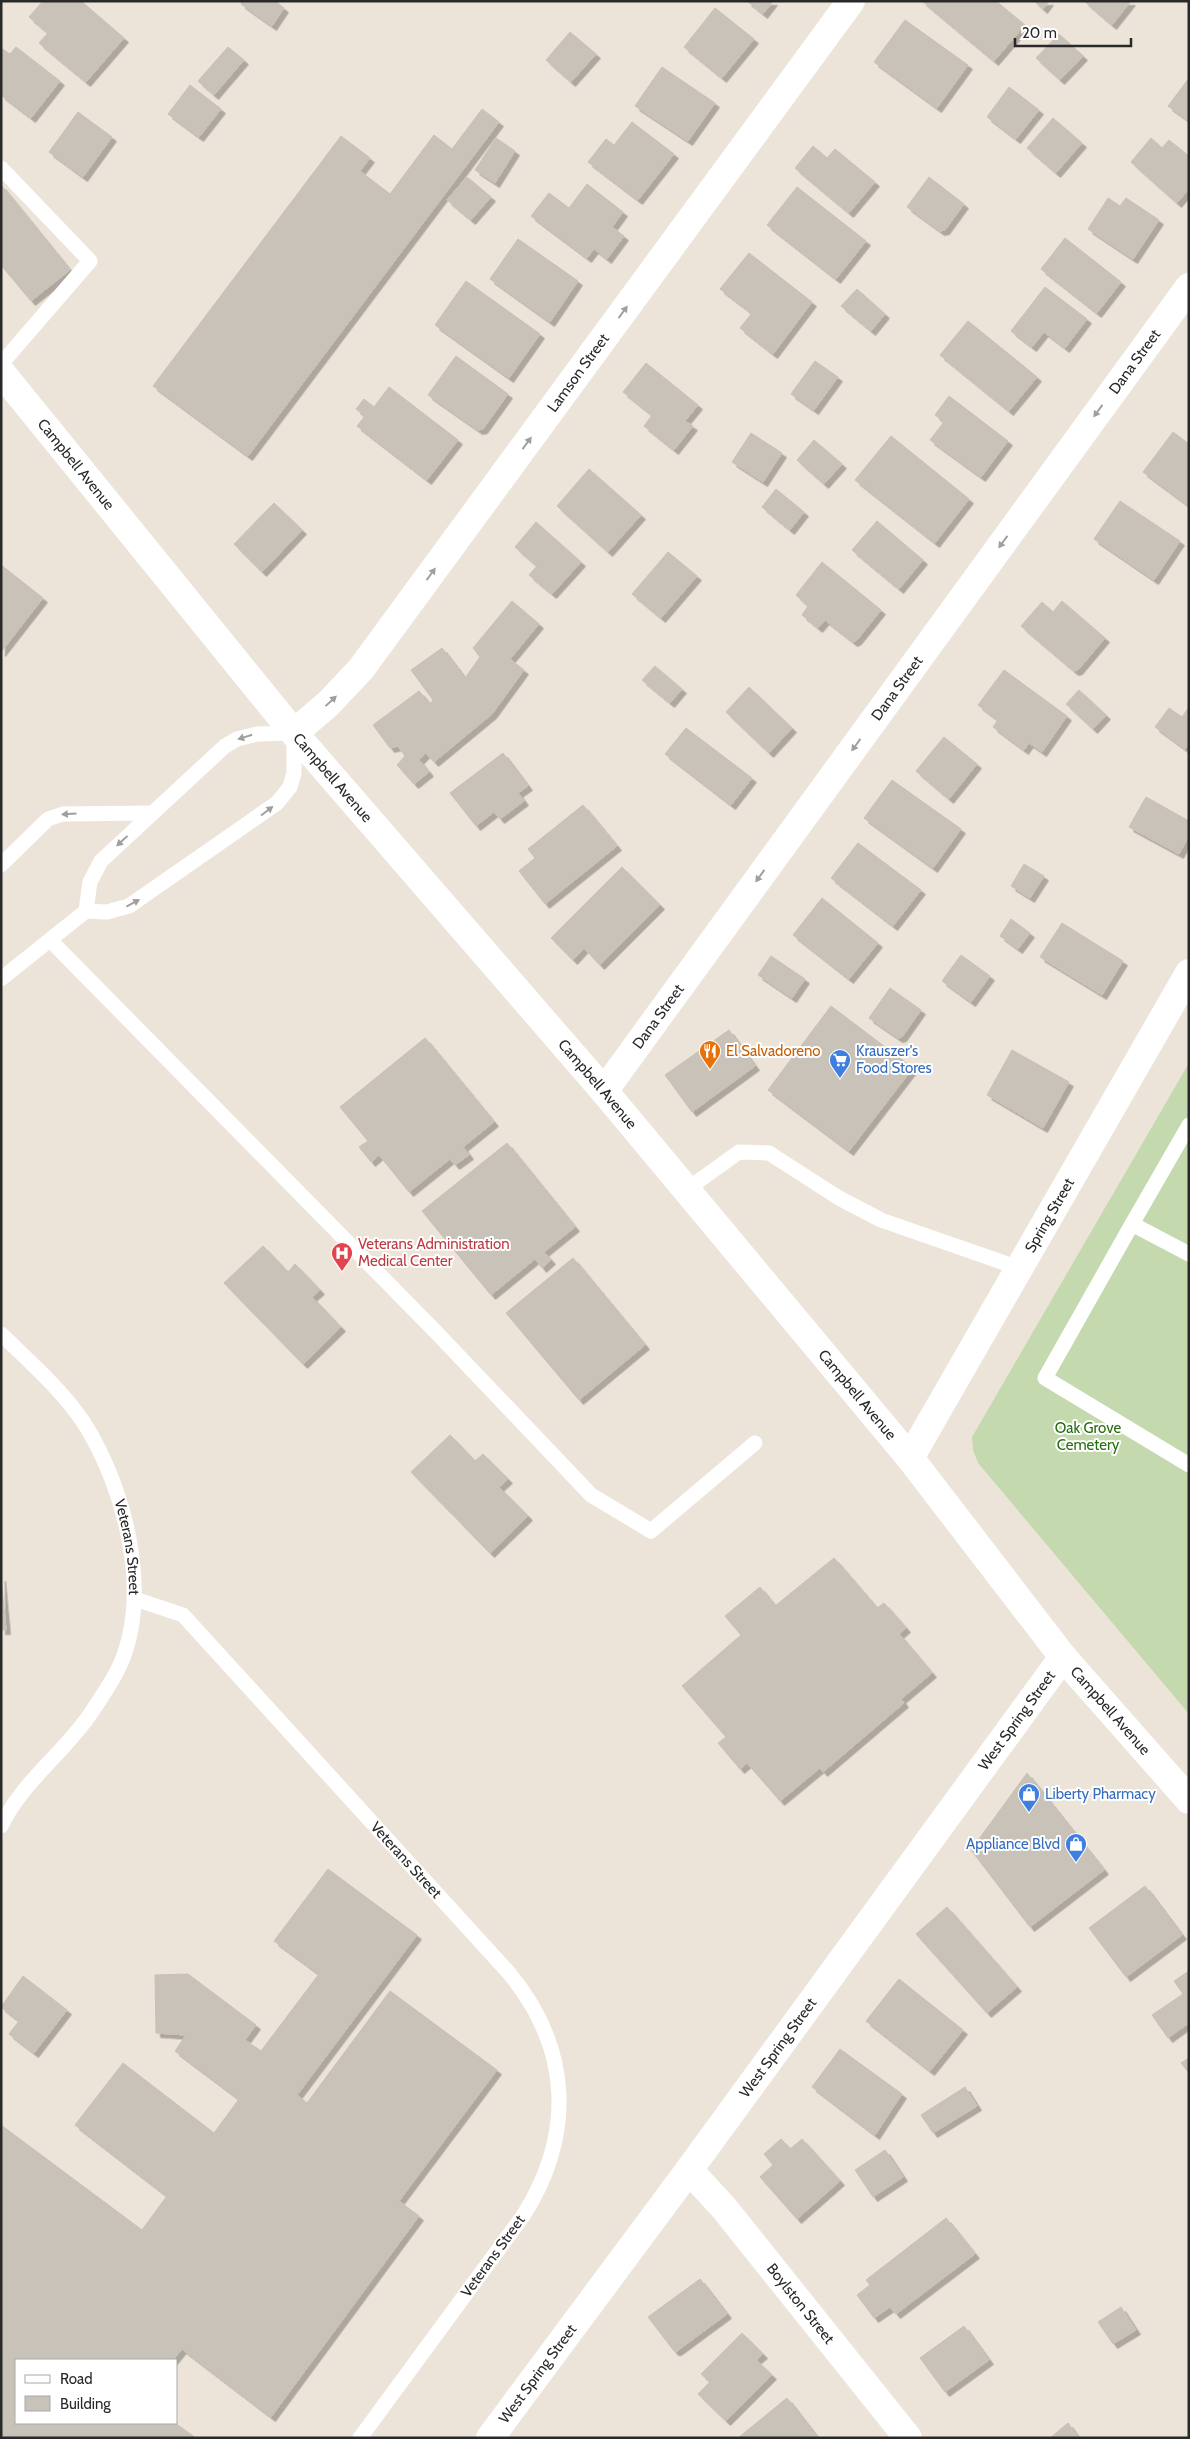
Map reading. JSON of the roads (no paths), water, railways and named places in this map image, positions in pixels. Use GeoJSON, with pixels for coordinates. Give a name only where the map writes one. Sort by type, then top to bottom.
{"type":"FeatureCollection","features":[{"type":"Feature","properties":{"kind":"main road","name":"Lamson Street"},"geometry":{"type":"LineString","coordinates":[[294,733],[328,704],[364,665],[851,1]]}},
{"type":"Feature","properties":{"kind":"main road","name":"Dana Street"},"geometry":{"type":"LineString","coordinates":[[604,1091],[1189,287]]}},
{"type":"Feature","properties":{"kind":"main road","name":"Campbell Avenue"},"geometry":{"type":"LineString","coordinates":[[1,372],[294,733],[604,1091],[910,1458],[1063,1657],[1189,1800]]}},
{"type":"Feature","properties":{"kind":"main road","name":"Spring Street"},"geometry":{"type":"LineString","coordinates":[[910,1458],[1189,973]]}},
{"type":"Feature","properties":{"kind":"main road","name":"West Spring Street"},"geometry":{"type":"LineString","coordinates":[[490,2438],[689,2170],[1063,1657]]}},
{"type":"Feature","properties":{"kind":"main road","name":"Boylston Street"},"geometry":{"type":"LineString","coordinates":[[689,2170],[724,2208],[908,2438]]}},
{"type":"Feature","properties":{"kind":"lane"},"geometry":{"type":"LineString","coordinates":[[1,168],[90,261],[1,364]]}},
{"type":"Feature","properties":{"kind":"lane"},"geometry":{"type":"LineString","coordinates":[[1,979],[86,911],[108,912],[134,903],[277,803],[290,787],[294,773],[294,733],[262,733],[230,744],[152,812],[97,867],[88,888],[86,911]]}},
{"type":"Feature","properties":{"kind":"lane"},"geometry":{"type":"LineString","coordinates":[[1,866],[48,819],[63,814],[152,812]]}},
{"type":"Feature","properties":{"kind":"lane"},"geometry":{"type":"LineString","coordinates":[[50,940],[409,1304],[591,1495],[651,1532],[755,1442]]}},
{"type":"Feature","properties":{"kind":"lane"},"geometry":{"type":"LineString","coordinates":[[1189,1125],[1045,1378],[1189,1464]]}},
{"type":"Feature","properties":{"kind":"lane"},"geometry":{"type":"LineString","coordinates":[[686,1190],[738,1152],[769,1153],[839,1198],[881,1220],[1020,1268]]}},
{"type":"Feature","properties":{"kind":"lane"},"geometry":{"type":"LineString","coordinates":[[1132,1224],[1189,1254]]}},
{"type":"Feature","properties":{"kind":"lane","name":"Veterans Street"},"geometry":{"type":"LineString","coordinates":[[1,1334],[48,1379],[83,1422],[107,1466],[122,1505],[129,1541],[135,1599],[183,1615],[197,1630],[509,1973],[532,2006],[554,2058],[559,2086],[559,2124],[550,2163],[541,2184],[523,2216],[360,2438]]}},
{"type":"Feature","properties":{"kind":"lane"},"geometry":{"type":"LineString","coordinates":[[1,1826],[17,1799],[92,1713],[111,1682],[120,1664],[133,1617],[135,1599]]}},
{"type":"Feature","properties":{"kind":"place","name":"El Salvadoreno"},"geometry":{"type":"Point","coordinates":[710,1070]}},
{"type":"Feature","properties":{"kind":"place","name":"Krauszer's Food Stores"},"geometry":{"type":"Point","coordinates":[840,1079]}},
{"type":"Feature","properties":{"kind":"place","name":"Veterans Administration Medical Center"},"geometry":{"type":"Point","coordinates":[342,1272]}},
{"type":"Feature","properties":{"kind":"place","name":"Liberty Pharmacy"},"geometry":{"type":"Point","coordinates":[1029,1813]}},
{"type":"Feature","properties":{"kind":"place","name":"Appliance Blvd"},"geometry":{"type":"Point","coordinates":[1076,1863]}},
{"type":"Feature","properties":{"kind":"park label","name":"Oak Grove Cemetery"},"geometry":{"type":"Point","coordinates":[1088,1436]}}]}
